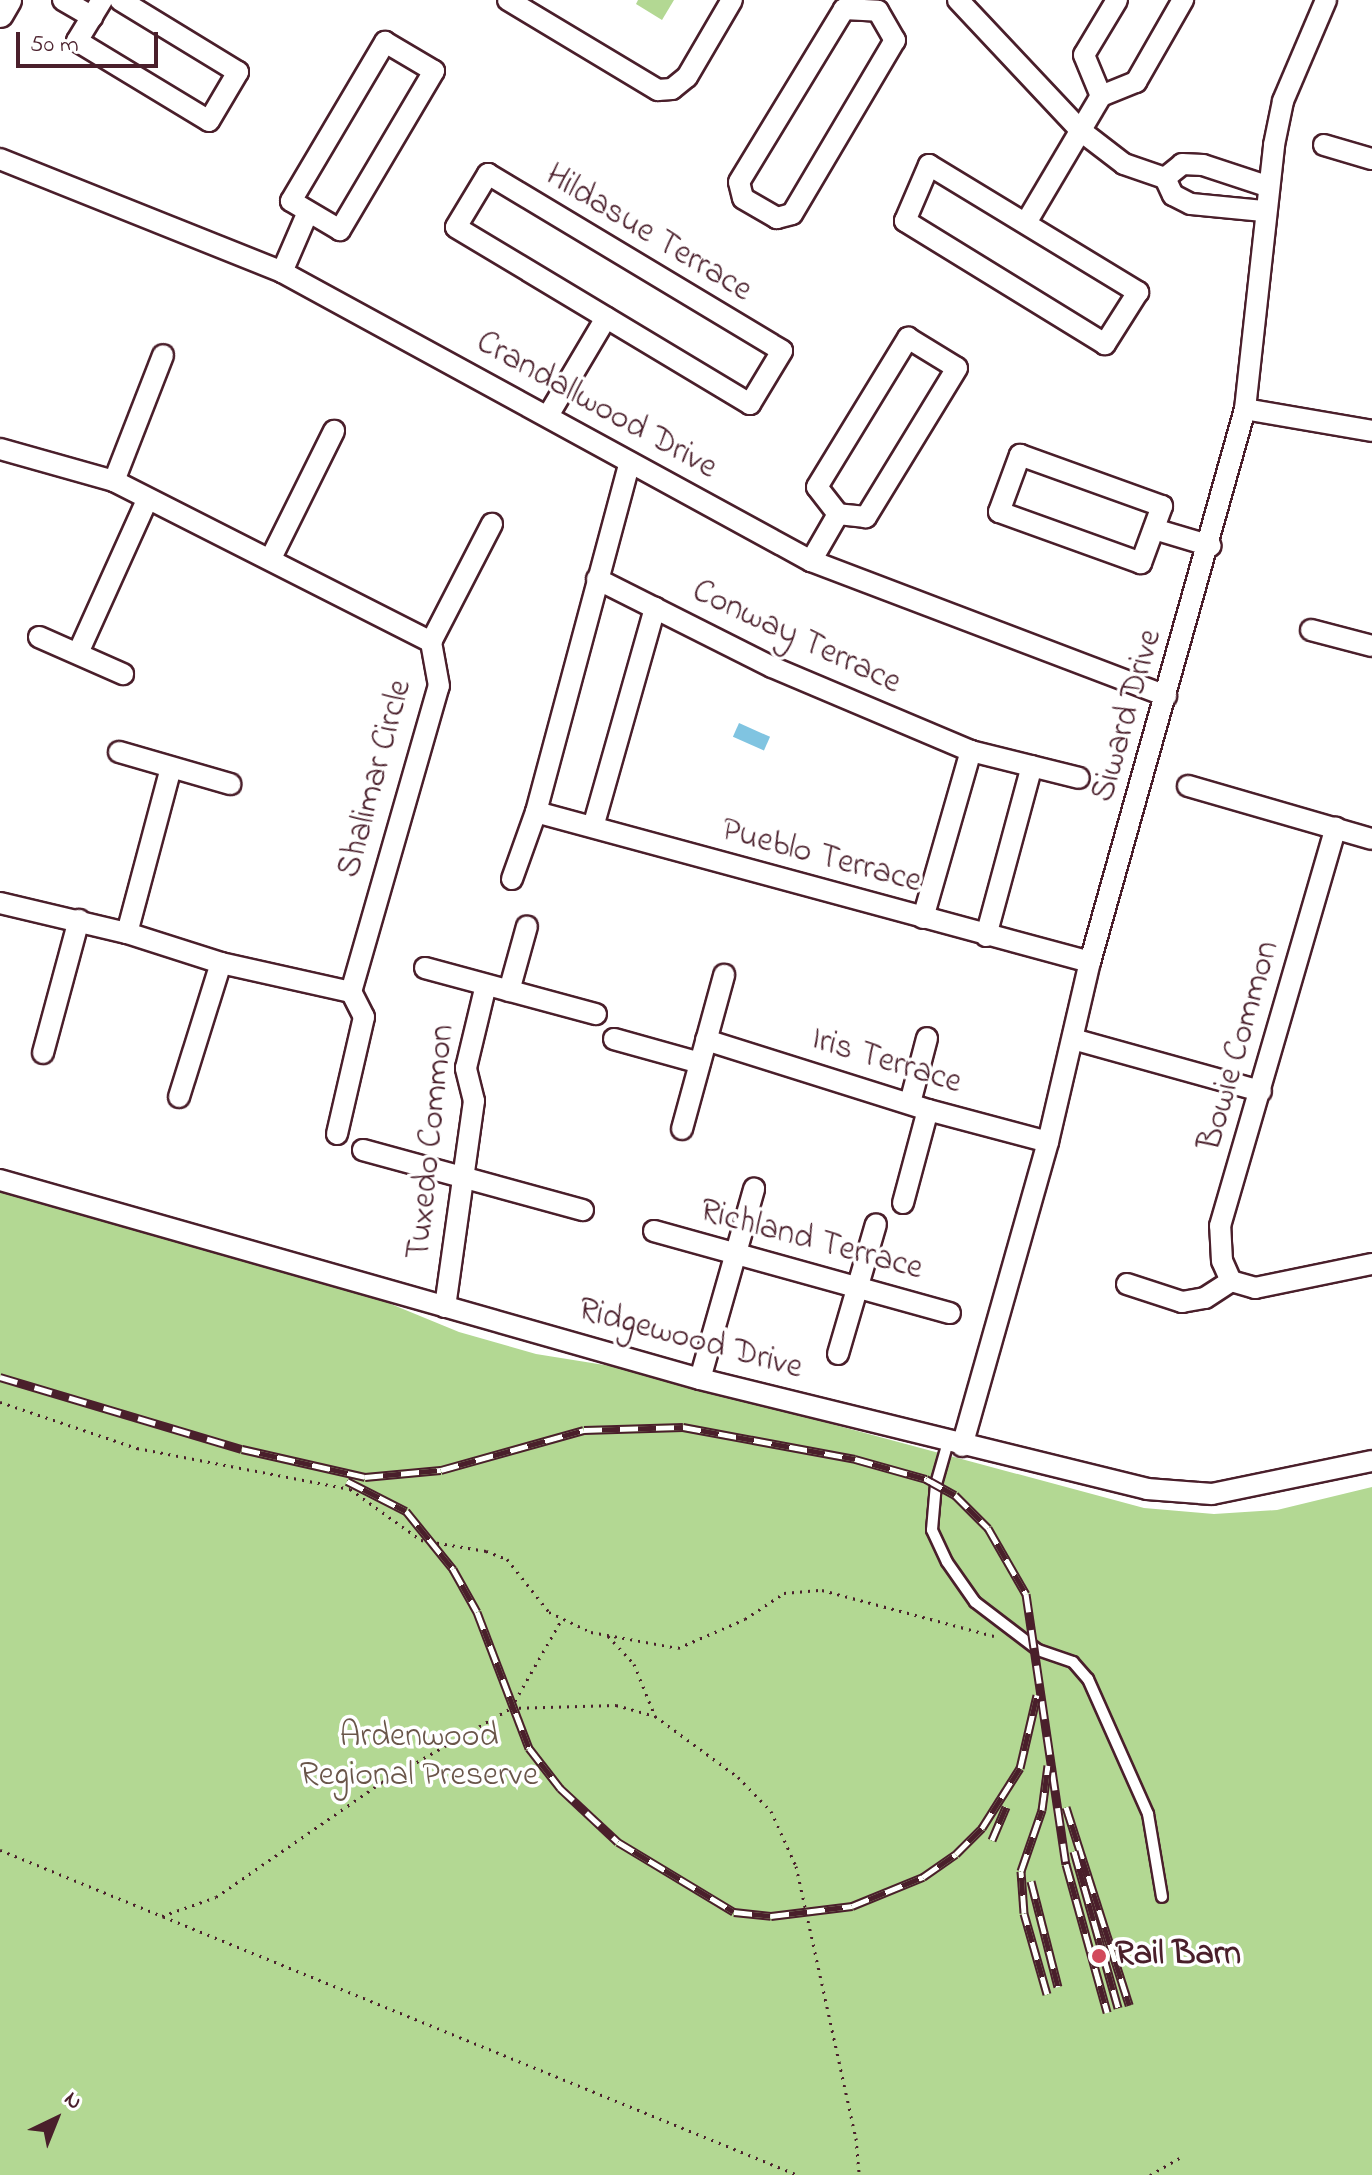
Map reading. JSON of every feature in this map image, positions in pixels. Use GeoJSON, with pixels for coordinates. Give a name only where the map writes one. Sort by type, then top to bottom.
{"type":"FeatureCollection","features":[{"type":"Feature","properties":{"kind":"street"},"geometry":{"type":"LineString","coordinates":[[0,14],[8,0]]}},
{"type":"Feature","properties":{"kind":"street"},"geometry":{"type":"LineString","coordinates":[[63,0],[97,8],[77,41],[209,121],[238,72],[120,0]]}},
{"type":"Feature","properties":{"kind":"street"},"geometry":{"type":"LineString","coordinates":[[508,0],[658,90],[672,89],[687,77],[732,0]]}},
{"type":"Feature","properties":{"kind":"street"},"geometry":{"type":"LineString","coordinates":[[958,0],[1081,131],[1124,164],[1165,178],[1173,195],[1191,204],[1264,211]]}},
{"type":"Feature","properties":{"kind":"street"},"geometry":{"type":"LineString","coordinates":[[1101,96],[1084,55],[1117,0]]}},
{"type":"Feature","properties":{"kind":"street"},"geometry":{"type":"LineString","coordinates":[[1027,221],[1101,96],[1136,82],[1183,0]]}},
{"type":"Feature","properties":{"kind":"street","name":"Siward Drive"},"geometry":{"type":"LineString","coordinates":[[955,1444],[1048,1142],[1090,962],[1211,546],[1245,409],[1267,186],[1283,101],[1326,0]]}},
{"type":"Feature","properties":{"kind":"street"},"geometry":{"type":"LineString","coordinates":[[882,6],[895,40],[792,214],[777,218],[743,198],[739,182],[844,9],[882,6]]}},
{"type":"Feature","properties":{"kind":"street"},"geometry":{"type":"LineString","coordinates":[[385,42],[434,71],[340,230],[308,212],[291,201],[385,42]]}},
{"type":"Feature","properties":{"kind":"street"},"geometry":{"type":"LineString","coordinates":[[1324,145],[1372,159]]}},
{"type":"Feature","properties":{"kind":"street","name":"Crandallwood Drive"},"geometry":{"type":"LineString","coordinates":[[0,159],[282,272],[549,414],[811,561],[1166,696]]}},
{"type":"Feature","properties":{"kind":"street"},"geometry":{"type":"LineString","coordinates":[[1165,178],[1182,164],[1267,186]]}},
{"type":"Feature","properties":{"kind":"street"},"geometry":{"type":"LineString","coordinates":[[929,165],[1027,221],[1138,292],[1105,344],[905,221],[929,165]]}},
{"type":"Feature","properties":{"kind":"street","name":"Hildasue Terrace"},"geometry":{"type":"LineString","coordinates":[[488,174],[782,351],[750,404],[606,318],[456,227],[488,174]]}},
{"type":"Feature","properties":{"kind":"street"},"geometry":{"type":"LineString","coordinates":[[282,272],[308,212]]}},
{"type":"Feature","properties":{"kind":"street"},"geometry":{"type":"LineString","coordinates":[[549,414],[606,318]]}},
{"type":"Feature","properties":{"kind":"street"},"geometry":{"type":"LineString","coordinates":[[908,338],[957,368],[866,517],[838,514],[817,487],[908,338]]}},
{"type":"Feature","properties":{"kind":"street"},"geometry":{"type":"LineString","coordinates":[[114,481],[163,355]]}},
{"type":"Feature","properties":{"kind":"street"},"geometry":{"type":"LineString","coordinates":[[1245,409],[1372,431]]}},
{"type":"Feature","properties":{"kind":"street"},"geometry":{"type":"LineString","coordinates":[[271,558],[334,431]]}},
{"type":"Feature","properties":{"kind":"street","name":"Shalimar Circle"},"geometry":{"type":"LineString","coordinates":[[0,449],[114,481],[147,500],[271,558],[431,642],[439,686],[351,992]]}},
{"type":"Feature","properties":{"kind":"street"},"geometry":{"type":"LineString","coordinates":[[1020,455],[1162,506],[1154,529],[1141,563],[999,512],[1020,455]]}},
{"type":"Feature","properties":{"kind":"street"},"geometry":{"type":"LineString","coordinates":[[512,879],[536,812],[630,462]]}},
{"type":"Feature","properties":{"kind":"street"},"geometry":{"type":"LineString","coordinates":[[78,653],[147,500]]}},
{"type":"Feature","properties":{"kind":"street"},"geometry":{"type":"LineString","coordinates":[[811,561],[838,514]]}},
{"type":"Feature","properties":{"kind":"street"},"geometry":{"type":"LineString","coordinates":[[431,642],[492,524]]}},
{"type":"Feature","properties":{"kind":"street"},"geometry":{"type":"LineString","coordinates":[[1154,529],[1211,546]]}},
{"type":"Feature","properties":{"kind":"street","name":"Conway Terrace"},"geometry":{"type":"LineString","coordinates":[[597,579],[772,667],[971,751],[1079,778]]}},
{"type":"Feature","properties":{"kind":"street"},"geometry":{"type":"LineString","coordinates":[[593,827],[655,608]]}},
{"type":"Feature","properties":{"kind":"street"},"geometry":{"type":"LineString","coordinates":[[1311,630],[1372,646]]}},
{"type":"Feature","properties":{"kind":"street"},"geometry":{"type":"LineString","coordinates":[[39,637],[123,674]]}},
{"type":"Feature","properties":{"kind":"street"},"geometry":{"type":"LineString","coordinates":[[923,918],[971,751]]}},
{"type":"Feature","properties":{"kind":"street"},"geometry":{"type":"LineString","coordinates":[[119,752],[230,784]]}},
{"type":"Feature","properties":{"kind":"street"},"geometry":{"type":"LineString","coordinates":[[986,936],[1032,766]]}},
{"type":"Feature","properties":{"kind":"street"},"geometry":{"type":"LineString","coordinates":[[127,933],[171,768]]}},
{"type":"Feature","properties":{"kind":"street"},"geometry":{"type":"LineString","coordinates":[[1188,786],[1372,839]]}},
{"type":"Feature","properties":{"kind":"street","name":"Pueblo Terrace"},"geometry":{"type":"LineString","coordinates":[[536,812],[1090,962]]}},
{"type":"Feature","properties":{"kind":"street","name":"Bowie Common"},"geometry":{"type":"LineString","coordinates":[[1231,1281],[1222,1261],[1220,1226],[1336,828]]}},
{"type":"Feature","properties":{"kind":"street"},"geometry":{"type":"LineString","coordinates":[[0,903],[127,933],[221,963],[351,992],[364,1017],[337,1134]]}},
{"type":"Feature","properties":{"kind":"street"},"geometry":{"type":"LineString","coordinates":[[43,1053],[79,920]]}},
{"type":"Feature","properties":{"kind":"street"},"geometry":{"type":"LineString","coordinates":[[509,991],[527,926]]}},
{"type":"Feature","properties":{"kind":"street"},"geometry":{"type":"LineString","coordinates":[[179,1097],[221,963]]}},
{"type":"Feature","properties":{"kind":"street"},"geometry":{"type":"LineString","coordinates":[[425,968],[596,1014]]}},
{"type":"Feature","properties":{"kind":"street"},"geometry":{"type":"LineString","coordinates":[[682,1129],[724,975]]}},
{"type":"Feature","properties":{"kind":"street","name":"Tuxedo Common"},"geometry":{"type":"LineString","coordinates":[[445,1307],[474,1101],[466,1068],[486,985]]}},
{"type":"Feature","properties":{"kind":"street"},"geometry":{"type":"LineString","coordinates":[[903,1203],[927,1038]]}},
{"type":"Feature","properties":{"kind":"street"},"geometry":{"type":"LineString","coordinates":[[614,1039],[700,1063]]}},
{"type":"Feature","properties":{"kind":"street"},"geometry":{"type":"LineString","coordinates":[[1073,1039],[1261,1091]]}},
{"type":"Feature","properties":{"kind":"street","name":"Iris Terrace"},"geometry":{"type":"LineString","coordinates":[[706,1040],[919,1107],[1048,1142]]}},
{"type":"Feature","properties":{"kind":"street"},"geometry":{"type":"LineString","coordinates":[[363,1150],[583,1210]]}},
{"type":"Feature","properties":{"kind":"street","name":"Ridgewood Drive"},"geometry":{"type":"LineString","coordinates":[[0,1180],[700,1379],[1147,1489],[1212,1494],[1372,1461]]}},
{"type":"Feature","properties":{"kind":"street"},"geometry":{"type":"LineString","coordinates":[[700,1379],[754,1189]]}},
{"type":"Feature","properties":{"kind":"street"},"geometry":{"type":"LineString","coordinates":[[838,1354],[876,1224]]}},
{"type":"Feature","properties":{"kind":"street","name":"Richland Terrace"},"geometry":{"type":"LineString","coordinates":[[654,1231],[950,1313]]}},
{"type":"Feature","properties":{"kind":"street"},"geometry":{"type":"LineString","coordinates":[[1127,1284],[1182,1302],[1205,1298],[1231,1281],[1255,1288],[1372,1264]]}},
{"type":"Feature","properties":{"kind":"lane"},"geometry":{"type":"LineString","coordinates":[[955,1444],[936,1484],[932,1530],[947,1562],[975,1602],[1038,1650],[1073,1662],[1088,1679],[1148,1814],[1162,1897]]}},
{"type":"Feature","properties":{"kind":"path"},"geometry":{"type":"LineString","coordinates":[[0,1402],[137,1448],[350,1489],[421,1540],[486,1551],[507,1559],[549,1612],[608,1636],[678,1648],[745,1619],[784,1593],[822,1590],[1004,1639]]}},
{"type":"Feature","properties":{"kind":"path"},"geometry":{"type":"LineString","coordinates":[[511,1708],[562,1619]]}},
{"type":"Feature","properties":{"kind":"path"},"geometry":{"type":"LineString","coordinates":[[608,1636],[634,1664],[655,1716]]}},
{"type":"Feature","properties":{"kind":"path"},"geometry":{"type":"LineString","coordinates":[[162,1916],[216,1897],[382,1782],[511,1708],[616,1705],[655,1716],[738,1777],[771,1811],[796,1866],[856,2138],[859,2175]]}},
{"type":"Feature","properties":{"kind":"path"},"geometry":{"type":"LineString","coordinates":[[0,1850],[798,2175]]}},
{"type":"Feature","properties":{"kind":"path"},"geometry":{"type":"LineString","coordinates":[[1150,2175],[1180,2158]]}},
{"type":"Feature","properties":{"kind":"green space"},"geometry":{"type":"Polygon","coordinates":[[[638,0],[674,0],[662,20],[636,4],[638,0]]]}},
{"type":"Feature","properties":{"kind":"green space","name":"Ardenwood Regional Preserve"},"geometry":{"type":"Polygon","coordinates":[[[0,1191],[386,1302],[459,1332],[536,1354],[623,1368],[1144,1508],[1214,1514],[1277,1510],[1372,1487],[1372,2175],[0,2175],[0,1191]]]}},
{"type":"Feature","properties":{"kind":"water"},"geometry":{"type":"Polygon","coordinates":[[[739,723],[770,737],[764,751],[733,737],[739,723]]]}},
{"type":"Feature","properties":{"kind":"railway"},"geometry":{"type":"LineString","coordinates":[[0,1377],[242,1449],[365,1477],[441,1470],[584,1430],[683,1427],[855,1459],[926,1479],[955,1495],[988,1528],[1026,1594],[1066,1864],[1107,2012]]}},
{"type":"Feature","properties":{"kind":"railway"},"geometry":{"type":"LineString","coordinates":[[347,1481],[406,1511],[453,1569],[477,1612],[529,1748],[560,1788],[618,1842],[734,1912],[771,1916],[852,1906],[923,1877],[956,1854],[982,1828],[1020,1768],[1037,1695]]}},
{"type":"Feature","properties":{"kind":"railway"},"geometry":{"type":"LineString","coordinates":[[1047,1994],[1024,1913],[1021,1871],[1042,1810],[1048,1765]]}},
{"type":"Feature","properties":{"kind":"railway"},"geometry":{"type":"LineString","coordinates":[[992,1840],[1006,1807]]}},
{"type":"Feature","properties":{"kind":"railway"},"geometry":{"type":"LineString","coordinates":[[1066,1807],[1129,2005]]}},
{"type":"Feature","properties":{"kind":"railway"},"geometry":{"type":"LineString","coordinates":[[1074,1851],[1118,2008]]}},
{"type":"Feature","properties":{"kind":"railway"},"geometry":{"type":"LineString","coordinates":[[1031,1881],[1058,1987]]}},
{"type":"Feature","properties":{"kind":"place","name":"Rail Barn"},"geometry":{"type":"Point","coordinates":[1099,1956]}}]}
